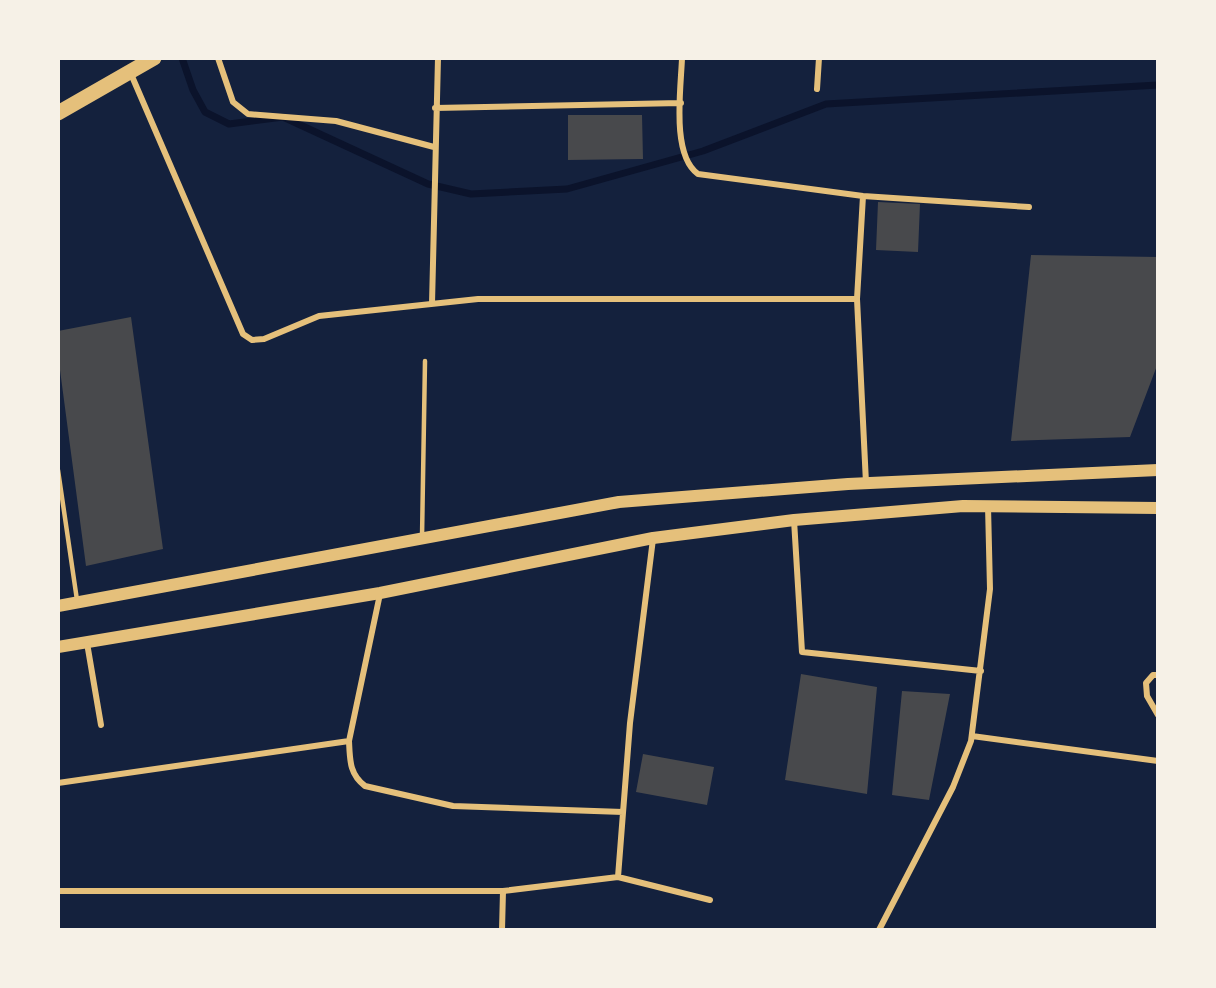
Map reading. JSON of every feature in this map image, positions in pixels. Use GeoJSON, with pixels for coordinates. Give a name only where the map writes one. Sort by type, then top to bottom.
{"type":"FeatureCollection","features":[{"type":"Feature","properties":{"kind":"main road"},"geometry":{"type":"LineString","coordinates":[[58,113],[131,74],[154,58]]}},
{"type":"Feature","properties":{"kind":"main road"},"geometry":{"type":"LineString","coordinates":[[58,606],[190,584],[364,548],[619,502],[866,484],[1158,471]]}},
{"type":"Feature","properties":{"kind":"main road"},"geometry":{"type":"LineString","coordinates":[[58,647],[380,593],[653,538],[794,520],[963,506],[1158,508]]}},
{"type":"Feature","properties":{"kind":"street"},"geometry":{"type":"LineString","coordinates":[[218,58],[233,102],[248,114],[336,122],[434,147]]}},
{"type":"Feature","properties":{"kind":"street"},"geometry":{"type":"LineString","coordinates":[[432,304],[434,147],[438,58]]}},
{"type":"Feature","properties":{"kind":"street"},"geometry":{"type":"LineString","coordinates":[[682,58],[680,125],[684,151],[691,169],[698,174],[863,196],[1029,207]]}},
{"type":"Feature","properties":{"kind":"street"},"geometry":{"type":"LineString","coordinates":[[817,89],[819,58]]}},
{"type":"Feature","properties":{"kind":"street"},"geometry":{"type":"LineString","coordinates":[[131,74],[243,334],[252,340],[264,339],[319,316],[478,299],[857,299]]}},
{"type":"Feature","properties":{"kind":"street"},"geometry":{"type":"LineString","coordinates":[[435,108],[681,103]]}},
{"type":"Feature","properties":{"kind":"street"},"geometry":{"type":"LineString","coordinates":[[863,196],[857,299],[866,484]]}},
{"type":"Feature","properties":{"kind":"street"},"geometry":{"type":"LineString","coordinates":[[879,930],[953,787],[972,736],[990,589],[988,506]]}},
{"type":"Feature","properties":{"kind":"street"},"geometry":{"type":"LineString","coordinates":[[794,520],[802,652],[981,671]]}},
{"type":"Feature","properties":{"kind":"street"},"geometry":{"type":"LineString","coordinates":[[618,877],[630,723],[653,538]]}},
{"type":"Feature","properties":{"kind":"street"},"geometry":{"type":"LineString","coordinates":[[380,593],[350,741],[351,765],[355,779],[365,786],[453,807],[623,812]]}},
{"type":"Feature","properties":{"kind":"street"},"geometry":{"type":"LineString","coordinates":[[87,643],[101,725]]}},
{"type":"Feature","properties":{"kind":"street"},"geometry":{"type":"LineString","coordinates":[[1158,675],[1153,675],[1146,683],[1147,696],[1158,715]]}},
{"type":"Feature","properties":{"kind":"street"},"geometry":{"type":"LineString","coordinates":[[972,736],[1158,761]]}},
{"type":"Feature","properties":{"kind":"street"},"geometry":{"type":"LineString","coordinates":[[58,783],[350,741]]}},
{"type":"Feature","properties":{"kind":"street"},"geometry":{"type":"LineString","coordinates":[[58,891],[503,891],[618,877],[710,900]]}},
{"type":"Feature","properties":{"kind":"street"},"geometry":{"type":"LineString","coordinates":[[502,930],[503,891]]}},
{"type":"Feature","properties":{"kind":"lane"},"geometry":{"type":"LineString","coordinates":[[422,539],[425,361]]}},
{"type":"Feature","properties":{"kind":"lane"},"geometry":{"type":"LineString","coordinates":[[58,470],[78,603]]}},
{"type":"Feature","properties":{"kind":"building"},"geometry":{"type":"Polygon","coordinates":[[[568,115],[642,115],[643,159],[568,160],[568,115]]]}},
{"type":"Feature","properties":{"kind":"building"},"geometry":{"type":"Polygon","coordinates":[[[878,202],[920,204],[918,252],[876,250],[878,202]]]}},
{"type":"Feature","properties":{"kind":"building"},"geometry":{"type":"Polygon","coordinates":[[[1031,255],[1158,257],[1158,363],[1130,437],[1011,441],[1031,255]]]}},
{"type":"Feature","properties":{"kind":"building"},"geometry":{"type":"Polygon","coordinates":[[[131,317],[163,549],[86,566],[58,355],[58,331],[131,317]]]}},
{"type":"Feature","properties":{"kind":"building"},"geometry":{"type":"Polygon","coordinates":[[[801,674],[877,687],[867,794],[785,780],[801,674]]]}},
{"type":"Feature","properties":{"kind":"building"},"geometry":{"type":"Polygon","coordinates":[[[902,691],[950,694],[929,800],[892,795],[902,691]]]}},
{"type":"Feature","properties":{"kind":"building"},"geometry":{"type":"Polygon","coordinates":[[[643,754],[714,767],[707,805],[636,792],[643,754]]]}},
{"type":"Feature","properties":{"kind":"waterway"},"geometry":{"type":"LineString","coordinates":[[182,58],[193,90],[205,112],[229,124],[283,117],[428,184],[471,194],[567,189],[703,151],[826,104],[1158,85]]}}]}
